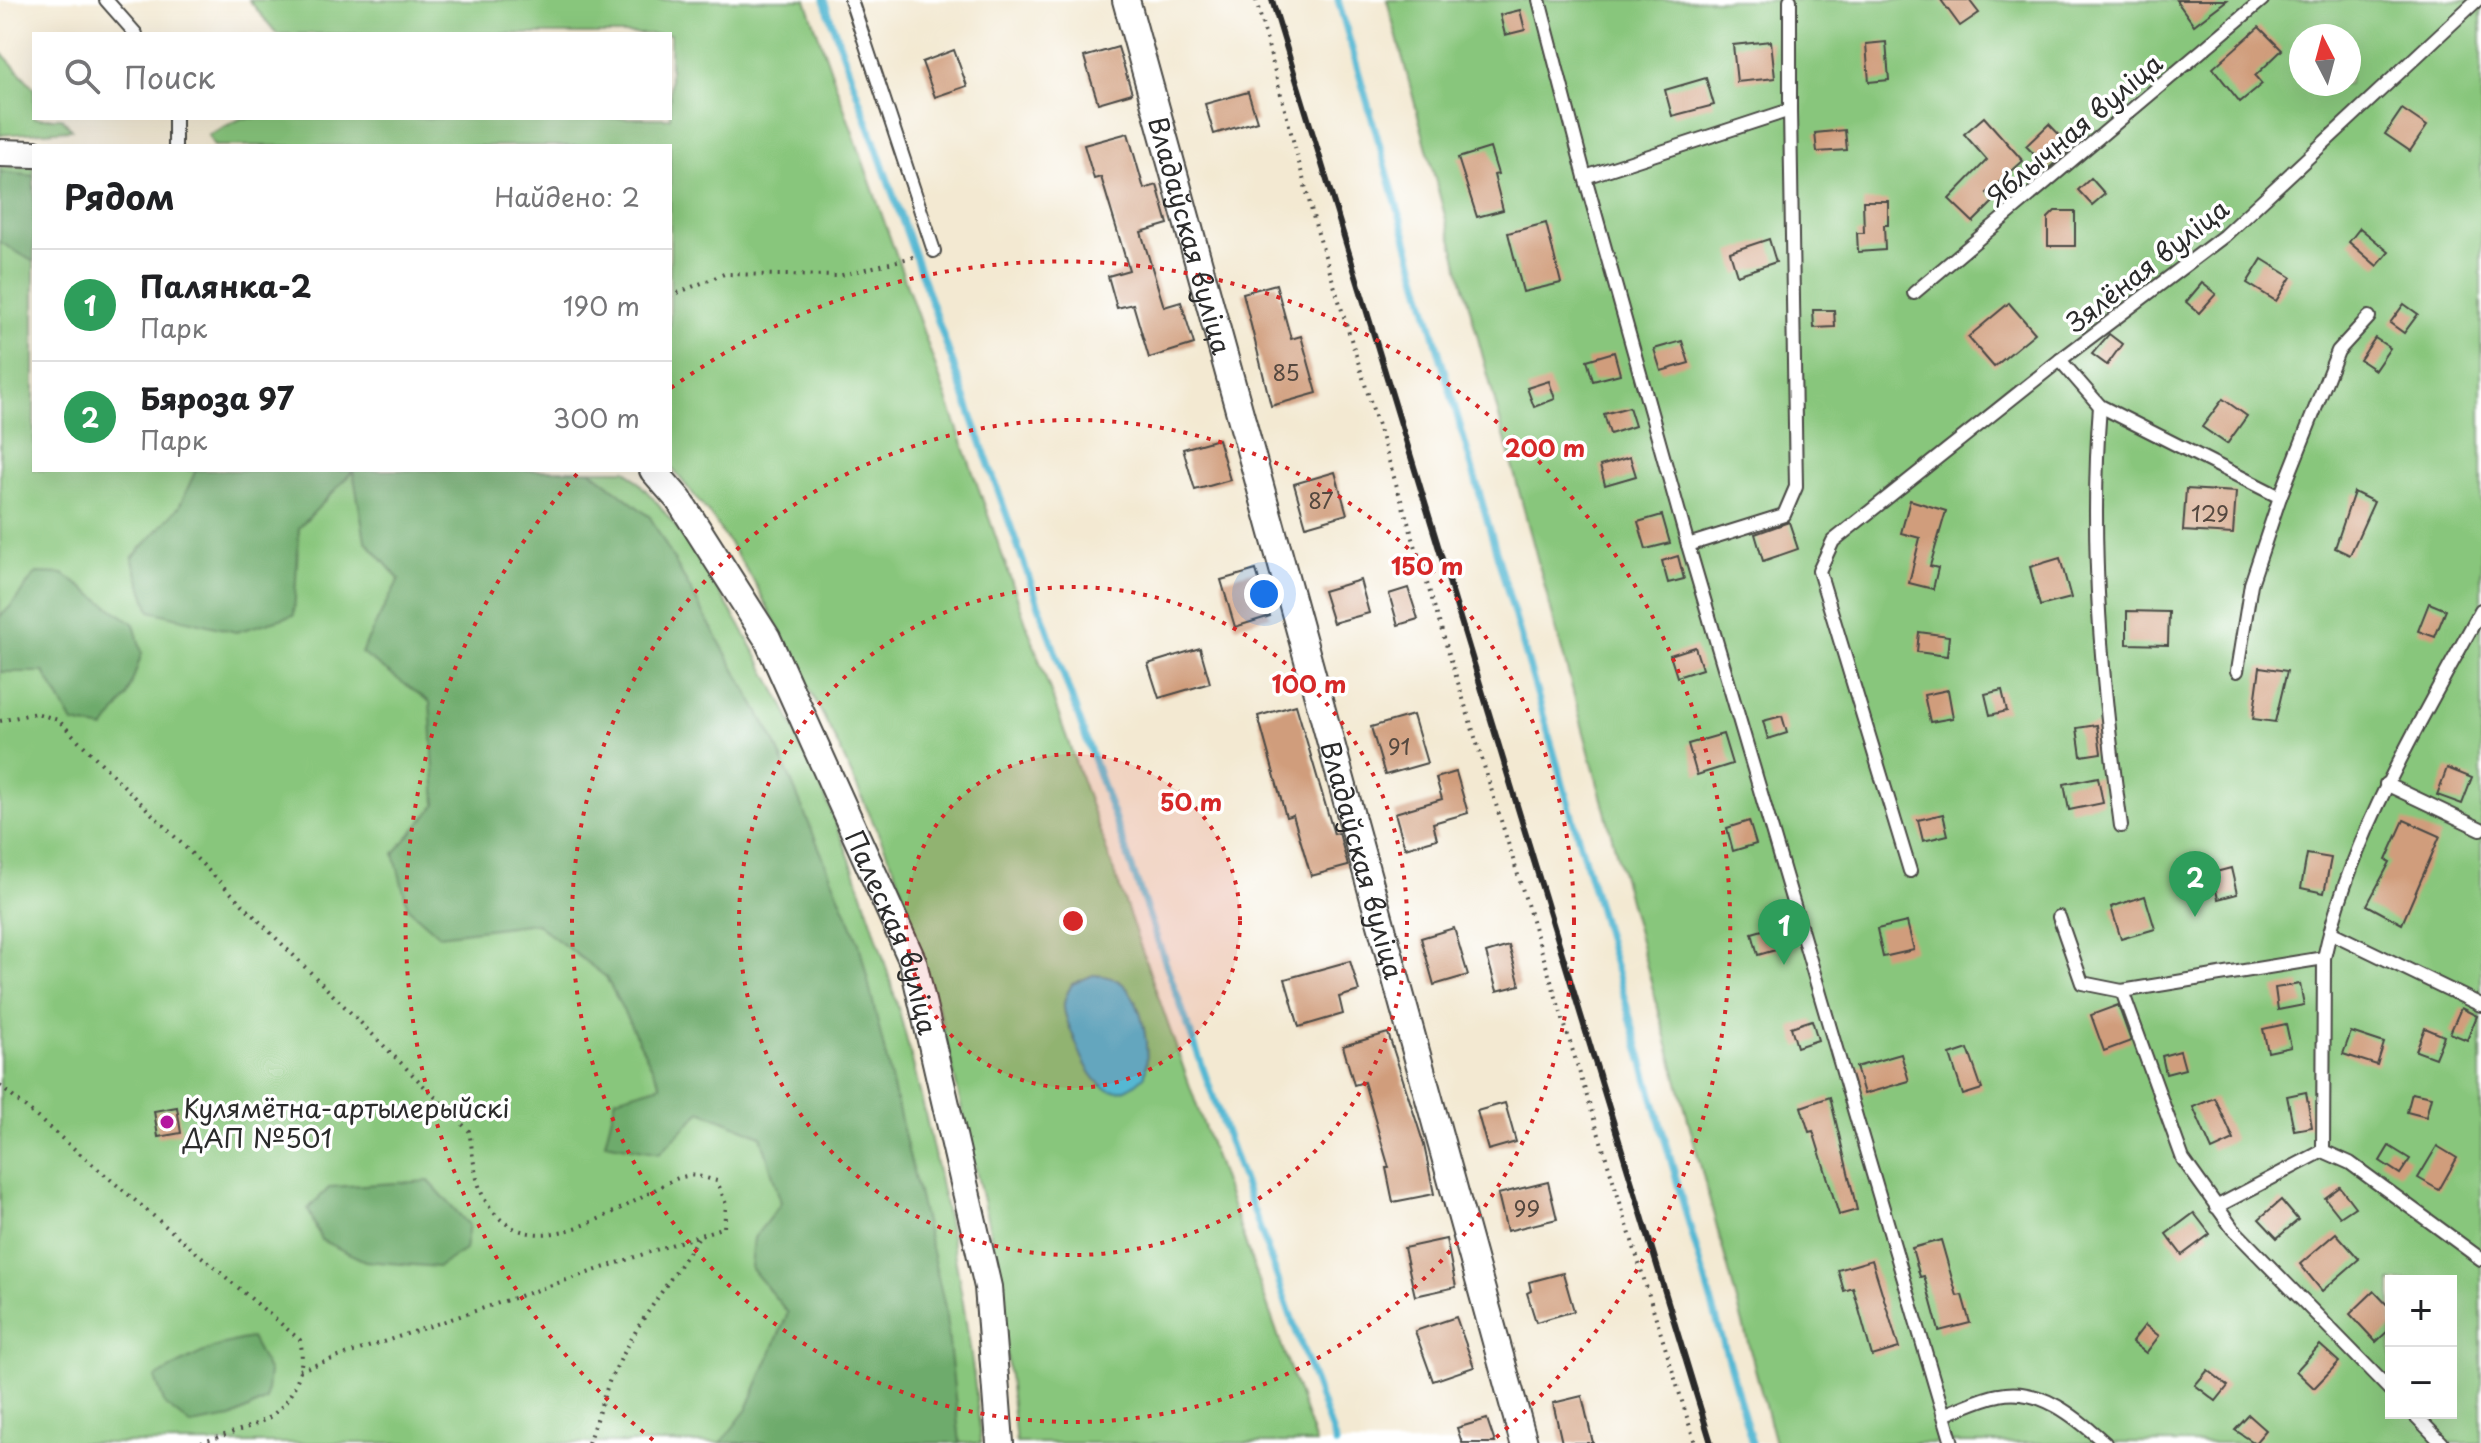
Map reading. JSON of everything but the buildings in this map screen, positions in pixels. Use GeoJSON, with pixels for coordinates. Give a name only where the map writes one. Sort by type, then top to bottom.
{"type":"FeatureCollection","features":[{"type":"Feature","properties":{"kind":"street","name":"Владаўская вуліца"},"geometry":{"type":"LineString","coordinates":[[1126,0],[1524,1443]]}},
{"type":"Feature","properties":{"kind":"street"},"geometry":{"type":"LineString","coordinates":[[0,153],[32,154]]}},
{"type":"Feature","properties":{"kind":"street","name":"Палеская вуліца"},"geometry":{"type":"LineString","coordinates":[[655,472],[679,500],[767,638],[913,962],[988,1287],[1000,1443]]}},
{"type":"Feature","properties":{"kind":"lane"},"geometry":{"type":"LineString","coordinates":[[106,0],[134,32]]}},
{"type":"Feature","properties":{"kind":"lane"},"geometry":{"type":"LineString","coordinates":[[851,0],[934,251]]}},
{"type":"Feature","properties":{"kind":"lane"},"geometry":{"type":"LineString","coordinates":[[1539,0],[1688,545],[1952,1443]]}},
{"type":"Feature","properties":{"kind":"lane"},"geometry":{"type":"LineString","coordinates":[[1688,545],[1784,515],[1796,487],[1790,0]]}},
{"type":"Feature","properties":{"kind":"lane","name":"Яблычная вуліца"},"geometry":{"type":"LineString","coordinates":[[1914,293],[2262,0]]}},
{"type":"Feature","properties":{"kind":"lane","name":"Зялёная вуліца"},"geometry":{"type":"LineString","coordinates":[[2280,497],[2100,406],[2060,360],[2224,236],[2477,0]]}},
{"type":"Feature","properties":{"kind":"lane"},"geometry":{"type":"LineString","coordinates":[[1585,177],[1790,110]]}},
{"type":"Feature","properties":{"kind":"lane"},"geometry":{"type":"LineString","coordinates":[[175,120],[175,144]]}},
{"type":"Feature","properties":{"kind":"lane"},"geometry":{"type":"LineString","coordinates":[[2237,671],[2251,584],[2280,497],[2338,351],[2369,317]]}},
{"type":"Feature","properties":{"kind":"lane"},"geometry":{"type":"LineString","coordinates":[[1910,871],[1819,571],[1833,541],[2060,360]]}},
{"type":"Feature","properties":{"kind":"lane"},"geometry":{"type":"LineString","coordinates":[[2100,406],[2097,447],[2101,676],[2121,826]]}},
{"type":"Feature","properties":{"kind":"lane"},"geometry":{"type":"LineString","coordinates":[[2323,1151],[2324,958],[2330,932],[2386,784],[2481,610]]}},
{"type":"Feature","properties":{"kind":"lane"},"geometry":{"type":"LineString","coordinates":[[2386,784],[2481,829]]}},
{"type":"Feature","properties":{"kind":"lane"},"geometry":{"type":"LineString","coordinates":[[2059,917],[2082,983],[2122,991],[2324,958]]}},
{"type":"Feature","properties":{"kind":"lane"},"geometry":{"type":"LineString","coordinates":[[2330,932],[2481,1005]]}},
{"type":"Feature","properties":{"kind":"lane"},"geometry":{"type":"LineString","coordinates":[[2122,991],[2183,1159],[2233,1229],[2385,1385]]}},
{"type":"Feature","properties":{"kind":"lane"},"geometry":{"type":"LineString","coordinates":[[2216,1207],[2323,1151]]}},
{"type":"Feature","properties":{"kind":"lane"},"geometry":{"type":"LineString","coordinates":[[2323,1151],[2350,1163],[2481,1259]]}},
{"type":"Feature","properties":{"kind":"lane"},"geometry":{"type":"LineString","coordinates":[[1945,1414],[2001,1394],[2037,1398],[2071,1413],[2105,1443]]}},
{"type":"Feature","properties":{"kind":"lane"},"geometry":{"type":"LineString","coordinates":[[2419,1419],[2442,1443]]}},
{"type":"Feature","properties":{"kind":"path"},"geometry":{"type":"LineString","coordinates":[[1256,0],[1316,227],[1695,1443]]}},
{"type":"Feature","properties":{"kind":"path"},"geometry":{"type":"LineString","coordinates":[[672,295],[724,274],[838,276],[934,251]]}},
{"type":"Feature","properties":{"kind":"path"},"geometry":{"type":"LineString","coordinates":[[0,721],[36,713],[58,720],[469,1131],[484,1198],[505,1223],[529,1236],[564,1232],[689,1175],[717,1181],[726,1204],[724,1227],[300,1370]]}},
{"type":"Feature","properties":{"kind":"path"},"geometry":{"type":"LineString","coordinates":[[0,1086],[300,1340],[304,1356],[292,1393],[269,1417],[201,1443]]}},
{"type":"Feature","properties":{"kind":"path"},"geometry":{"type":"LineString","coordinates":[[588,1443],[610,1379],[638,1327],[699,1236]]}},
{"type":"Feature","properties":{"kind":"green space"},"geometry":{"type":"Polygon","coordinates":[[[249,0],[806,0],[1316,1443],[1016,1443],[997,1262],[942,1023],[897,874],[835,739],[755,583],[712,517],[672,468],[672,144],[213,144],[208,135],[238,120],[672,120],[672,32],[275,32],[249,0]]]}},
{"type":"Feature","properties":{"kind":"green space"},"geometry":{"type":"Polygon","coordinates":[[[1387,0],[2481,0],[2481,1443],[1775,1443],[1387,0]]]}},
{"type":"Feature","properties":{"kind":"green space"},"geometry":{"type":"Polygon","coordinates":[[[0,51],[32,86],[32,120],[64,120],[72,130],[0,135],[0,51]]]}},
{"type":"Feature","properties":{"kind":"green space"},"geometry":{"type":"Polygon","coordinates":[[[0,167],[32,167],[32,472],[628,472],[674,524],[728,605],[775,689],[835,819],[860,886],[902,1023],[936,1163],[963,1302],[981,1443],[0,1443],[0,167]]]}},
{"type":"Feature","properties":{"kind":"green space"},"geometry":{"type":"Polygon","coordinates":[[[0,172],[32,176],[32,261],[0,242],[0,172]]]}},
{"type":"Feature","properties":{"kind":"green space"},"geometry":{"type":"Polygon","coordinates":[[[195,472],[352,472],[299,528],[294,615],[236,632],[150,611],[132,558],[179,507],[195,472]]]}},
{"type":"Feature","properties":{"kind":"green space"},"geometry":{"type":"Polygon","coordinates":[[[353,472],[593,472],[650,517],[774,740],[859,943],[945,1307],[960,1443],[721,1443],[747,1409],[788,1313],[751,1268],[754,1238],[781,1203],[761,1136],[701,1111],[660,1153],[605,1143],[616,1098],[661,1085],[606,977],[535,923],[439,935],[408,908],[394,853],[436,805],[430,702],[361,653],[399,579],[365,540],[353,472]]]}},
{"type":"Feature","properties":{"kind":"green space"},"geometry":{"type":"Polygon","coordinates":[[[37,573],[63,574],[134,624],[142,653],[127,697],[104,729],[73,723],[44,672],[0,672],[0,616],[37,573]]]}},
{"type":"Feature","properties":{"kind":"green space"},"geometry":{"type":"Polygon","coordinates":[[[429,1181],[469,1225],[465,1250],[438,1267],[365,1261],[321,1240],[308,1209],[330,1187],[429,1181]]]}},
{"type":"Feature","properties":{"kind":"green space"},"geometry":{"type":"Polygon","coordinates":[[[251,1338],[269,1372],[266,1400],[231,1418],[191,1425],[165,1405],[155,1378],[213,1348],[251,1338]]]}},
{"type":"Feature","properties":{"kind":"water"},"geometry":{"type":"Polygon","coordinates":[[[1093,975],[1113,978],[1123,984],[1141,1014],[1147,1052],[1145,1075],[1132,1086],[1121,1090],[1102,1086],[1094,1078],[1081,1056],[1065,1012],[1065,999],[1072,984],[1093,975]]]}},
{"type":"Feature","properties":{"kind":"waterway"},"geometry":{"type":"LineString","coordinates":[[824,0],[1336,1443]]}},
{"type":"Feature","properties":{"kind":"waterway"},"geometry":{"type":"LineString","coordinates":[[1338,0],[1752,1443]]}},
{"type":"Feature","properties":{"kind":"railway"},"geometry":{"type":"LineString","coordinates":[[1272,0],[1711,1443]]}},
{"type":"Feature","properties":{"kind":"place","name":"Бяроза 97"},"geometry":{"type":"Point","coordinates":[2195,917]}},
{"type":"Feature","properties":{"kind":"place","name":"Палянка-2"},"geometry":{"type":"Point","coordinates":[1784,965]}},
{"type":"Feature","properties":{"kind":"place","name":"Кулямётна-артылерыйскі ДАП №501"},"geometry":{"type":"Point","coordinates":[167,1122]}}]}
